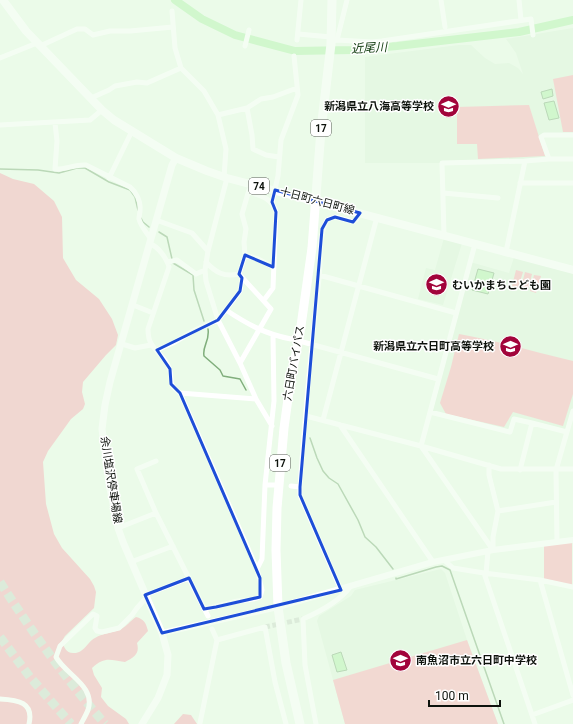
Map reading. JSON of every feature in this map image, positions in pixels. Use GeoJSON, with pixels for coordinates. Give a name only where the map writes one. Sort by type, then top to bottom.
{"type":"FeatureCollection","features":[{"type":"Feature","properties":{"kind":"highway","name":"六日町バイパス"},"geometry":{"type":"LineString","coordinates":[[300,724],[286,663],[278,607],[276,550],[279,467],[290,384],[300,332],[312,248],[321,130],[332,41],[332,0]]}},
{"type":"Feature","properties":{"kind":"main road","name":"十日町六日町線"},"geometry":{"type":"LineString","coordinates":[[3,0],[26,32],[102,110],[114,120],[176,158],[226,177],[573,270]]}},
{"type":"Feature","properties":{"kind":"main road","name":"余川塩沢停車場線"},"geometry":{"type":"LineString","coordinates":[[142,724],[158,698],[167,675],[168,655],[162,633],[118,528],[109,484],[102,429],[105,405],[156,220],[176,158]]}},
{"type":"Feature","properties":{"kind":"street"},"geometry":{"type":"LineString","coordinates":[[297,40],[301,0]]}},
{"type":"Feature","properties":{"kind":"street"},"geometry":{"type":"LineString","coordinates":[[332,41],[347,0]]}},
{"type":"Feature","properties":{"kind":"street"},"geometry":{"type":"LineString","coordinates":[[441,0],[445,27]]}},
{"type":"Feature","properties":{"kind":"street"},"geometry":{"type":"LineString","coordinates":[[518,0],[521,20]]}},
{"type":"Feature","properties":{"kind":"street"},"geometry":{"type":"LineString","coordinates":[[172,11],[175,48],[181,68],[204,91],[218,115],[226,149],[226,177],[208,250],[205,270],[212,302],[218,320],[256,399],[272,426]]}},
{"type":"Feature","properties":{"kind":"street"},"geometry":{"type":"LineString","coordinates":[[298,34],[332,41],[382,41],[530,19],[532,34]]}},
{"type":"Feature","properties":{"kind":"street"},"geometry":{"type":"LineString","coordinates":[[0,58],[77,29],[85,29],[93,35],[110,31],[130,32],[173,27]]}},
{"type":"Feature","properties":{"kind":"street"},"geometry":{"type":"LineString","coordinates":[[245,46],[250,30]]}},
{"type":"Feature","properties":{"kind":"street"},"geometry":{"type":"LineString","coordinates":[[272,202],[278,176],[281,140],[298,95],[294,56]]}},
{"type":"Feature","properties":{"kind":"street"},"geometry":{"type":"LineString","coordinates":[[91,98],[109,90],[114,86],[137,82],[147,83],[181,68]]}},
{"type":"Feature","properties":{"kind":"street"},"geometry":{"type":"LineString","coordinates":[[218,115],[247,108],[261,99],[273,97],[297,88]]}},
{"type":"Feature","properties":{"kind":"street"},"geometry":{"type":"LineString","coordinates":[[247,108],[253,148],[266,155],[279,157]]}},
{"type":"Feature","properties":{"kind":"street"},"geometry":{"type":"LineString","coordinates":[[0,125],[90,120],[102,110]]}},
{"type":"Feature","properties":{"kind":"street"},"geometry":{"type":"LineString","coordinates":[[55,123],[57,142],[55,169],[60,170],[86,165],[109,178],[130,186],[135,191],[140,208],[139,218],[141,225],[151,241],[168,262],[168,271],[148,329],[151,345],[166,361],[170,369],[171,384],[174,389],[180,393],[256,399]]}},
{"type":"Feature","properties":{"kind":"street"},"geometry":{"type":"LineString","coordinates":[[109,178],[132,131]]}},
{"type":"Feature","properties":{"kind":"street"},"geometry":{"type":"LineString","coordinates":[[549,159],[541,137],[544,135],[573,135]]}},
{"type":"Feature","properties":{"kind":"street"},"geometry":{"type":"LineString","coordinates":[[444,235],[442,163],[573,159]]}},
{"type":"Feature","properties":{"kind":"street"},"geometry":{"type":"LineString","coordinates":[[506,252],[525,161]]}},
{"type":"Feature","properties":{"kind":"street"},"geometry":{"type":"LineString","coordinates":[[157,350],[218,320],[240,291],[240,276],[245,255],[244,242],[246,229],[242,214],[252,183]]}},
{"type":"Feature","properties":{"kind":"street"},"geometry":{"type":"LineString","coordinates":[[520,183],[573,183]]}},
{"type":"Feature","properties":{"kind":"street"},"geometry":{"type":"LineString","coordinates":[[249,192],[266,197],[272,202],[276,212],[273,288],[264,300]]}},
{"type":"Feature","properties":{"kind":"street"},"geometry":{"type":"LineString","coordinates":[[443,193],[498,198]]}},
{"type":"Feature","properties":{"kind":"street"},"geometry":{"type":"LineString","coordinates":[[341,590],[300,495],[300,487],[322,229],[328,220],[335,217],[353,222],[357,219],[360,213]]}},
{"type":"Feature","properties":{"kind":"street"},"geometry":{"type":"LineString","coordinates":[[323,420],[377,217]]}},
{"type":"Feature","properties":{"kind":"street"},"geometry":{"type":"LineString","coordinates":[[156,220],[192,233],[208,250]]}},
{"type":"Feature","properties":{"kind":"street"},"geometry":{"type":"LineString","coordinates":[[475,244],[421,446],[491,551]]}},
{"type":"Feature","properties":{"kind":"street"},"geometry":{"type":"LineString","coordinates":[[245,255],[258,259],[273,267]]}},
{"type":"Feature","properties":{"kind":"street"},"geometry":{"type":"LineString","coordinates":[[168,262],[177,260],[196,274],[205,270]]}},
{"type":"Feature","properties":{"kind":"street"},"geometry":{"type":"LineString","coordinates":[[206,262],[214,271],[220,274],[240,276],[271,309],[240,363]]}},
{"type":"Feature","properties":{"kind":"street"},"geometry":{"type":"LineString","coordinates":[[319,275],[456,313]]}},
{"type":"Feature","properties":{"kind":"street"},"geometry":{"type":"LineString","coordinates":[[133,305],[153,313]]}},
{"type":"Feature","properties":{"kind":"street"},"geometry":{"type":"LineString","coordinates":[[226,310],[273,336],[290,339]]}},
{"type":"Feature","properties":{"kind":"street"},"geometry":{"type":"LineString","coordinates":[[257,569],[262,559],[265,485],[274,401],[273,336]]}},
{"type":"Feature","properties":{"kind":"street"},"geometry":{"type":"LineString","coordinates":[[303,342],[438,379]]}},
{"type":"Feature","properties":{"kind":"street"},"geometry":{"type":"LineString","coordinates":[[122,344],[135,348],[151,345]]}},
{"type":"Feature","properties":{"kind":"street"},"geometry":{"type":"LineString","coordinates":[[180,393],[257,569],[262,590],[260,597],[254,599],[237,601],[204,609]]}},
{"type":"Feature","properties":{"kind":"street"},"geometry":{"type":"LineString","coordinates":[[557,542],[556,470],[573,411]]}},
{"type":"Feature","properties":{"kind":"street"},"geometry":{"type":"LineString","coordinates":[[430,412],[510,432],[514,418],[567,432]]}},
{"type":"Feature","properties":{"kind":"street"},"geometry":{"type":"LineString","coordinates":[[306,416],[421,446],[501,469],[573,469]]}},
{"type":"Feature","properties":{"kind":"street"},"geometry":{"type":"LineString","coordinates":[[520,470],[532,423]]}},
{"type":"Feature","properties":{"kind":"street"},"geometry":{"type":"LineString","coordinates":[[340,425],[434,562]]}},
{"type":"Feature","properties":{"kind":"street"},"geometry":{"type":"LineString","coordinates":[[156,461],[137,468],[156,513],[208,616]]}},
{"type":"Feature","properties":{"kind":"street"},"geometry":{"type":"LineString","coordinates":[[489,465],[489,475],[498,511],[491,551],[485,573],[535,724]]}},
{"type":"Feature","properties":{"kind":"street"},"geometry":{"type":"LineString","coordinates":[[265,485],[276,485]]}},
{"type":"Feature","properties":{"kind":"street"},"geometry":{"type":"LineString","coordinates":[[291,486],[300,487]]}},
{"type":"Feature","properties":{"kind":"street"},"geometry":{"type":"LineString","coordinates":[[498,511],[556,502]]}},
{"type":"Feature","properties":{"kind":"street"},"geometry":{"type":"LineString","coordinates":[[118,528],[156,513]]}},
{"type":"Feature","properties":{"kind":"street"},"geometry":{"type":"LineString","coordinates":[[162,633],[278,607],[434,562],[491,551],[573,540]]}},
{"type":"Feature","properties":{"kind":"street"},"geometry":{"type":"LineString","coordinates":[[131,562],[173,546]]}},
{"type":"Feature","properties":{"kind":"street"},"geometry":{"type":"LineString","coordinates":[[444,560],[452,568],[540,580],[573,587]]}},
{"type":"Feature","properties":{"kind":"street"},"geometry":{"type":"LineString","coordinates":[[81,724],[88,711],[90,702],[88,694],[78,681],[60,664],[56,657],[60,646],[93,614],[97,616],[94,628],[97,631],[102,632],[119,628],[132,616],[146,596],[189,578]]}},
{"type":"Feature","properties":{"kind":"street"},"geometry":{"type":"LineString","coordinates":[[540,580],[573,695]]}},
{"type":"Feature","properties":{"kind":"street"},"geometry":{"type":"LineString","coordinates":[[316,724],[306,665],[303,619],[328,606],[345,593],[350,587]]}},
{"type":"Feature","properties":{"kind":"street"},"geometry":{"type":"LineString","coordinates":[[217,640],[265,627],[275,682],[286,724]]}},
{"type":"Feature","properties":{"kind":"street"},"geometry":{"type":"LineString","coordinates":[[200,723],[217,640],[212,629]]}},
{"type":"Feature","properties":{"kind":"street"},"geometry":{"type":"LineString","coordinates":[[0,699],[10,699],[20,702],[28,707],[31,712],[29,724]]}},
{"type":"Feature","properties":{"kind":"street"},"geometry":{"type":"LineString","coordinates":[[532,715],[573,700]]}},
{"type":"Feature","properties":{"kind":"highlighted area"},"geometry":{"type":"Polygon","coordinates":[[[275,190],[360,213],[353,222],[335,217],[327,220],[322,229],[300,487],[300,495],[341,590],[162,633],[145,595],[189,578],[204,609],[260,597],[260,578],[180,393],[171,384],[170,369],[157,350],[218,320],[240,291],[242,278],[239,274],[245,255],[273,267],[276,212],[272,202],[275,190]]]}},
{"type":"Feature","properties":{"kind":"shaded area","name":"新潟県立八海高等学校"},"geometry":{"type":"Polygon","coordinates":[[[573,28],[573,135],[542,137],[549,159],[442,163],[365,163],[365,57],[459,45],[471,45],[485,58],[495,64],[509,63],[518,68],[523,74],[516,53],[506,39],[573,28]]]}},
{"type":"Feature","properties":{"kind":"shaded area"},"geometry":{"type":"Polygon","coordinates":[[[573,75],[573,132],[563,132],[553,79],[573,75]]]}},
{"type":"Feature","properties":{"kind":"shaded area"},"geometry":{"type":"Polygon","coordinates":[[[552,89],[553,96],[543,99],[541,92],[552,89]]]}},
{"type":"Feature","properties":{"kind":"shaded area"},"geometry":{"type":"Polygon","coordinates":[[[554,101],[559,118],[549,120],[544,103],[554,101]]]}},
{"type":"Feature","properties":{"kind":"shaded area"},"geometry":{"type":"Polygon","coordinates":[[[529,105],[545,156],[478,159],[477,144],[457,144],[457,107],[529,105]]]}},
{"type":"Feature","properties":{"kind":"shaded area"},"geometry":{"type":"Polygon","coordinates":[[[0,173],[13,179],[34,184],[54,201],[62,217],[63,258],[76,280],[99,299],[112,319],[118,335],[116,345],[83,382],[82,392],[85,404],[83,409],[71,419],[48,451],[43,462],[46,504],[54,534],[62,548],[90,579],[96,592],[94,608],[65,636],[62,641],[66,649],[71,653],[80,652],[95,638],[121,629],[136,617],[143,620],[148,631],[137,643],[138,650],[136,655],[125,662],[104,660],[92,668],[94,675],[102,688],[101,697],[108,706],[126,719],[129,724],[0,724],[0,173]]]}},
{"type":"Feature","properties":{"kind":"shaded area","name":"むいかまちこども園"},"geometry":{"type":"Polygon","coordinates":[[[444,238],[462,243],[443,305],[418,299],[426,268],[435,270],[444,238]]]}},
{"type":"Feature","properties":{"kind":"shaded area","name":"新潟県立六日町高等学校"},"geometry":{"type":"Polygon","coordinates":[[[515,254],[573,270],[573,411],[567,432],[514,419],[510,432],[430,412],[470,262],[509,273],[515,254]]]}},
{"type":"Feature","properties":{"kind":"shaded area"},"geometry":{"type":"Polygon","coordinates":[[[478,269],[494,273],[488,294],[472,290],[478,269]]]}},
{"type":"Feature","properties":{"kind":"shaded area"},"geometry":{"type":"Polygon","coordinates":[[[516,270],[523,272],[518,288],[512,286],[516,270]]]}},
{"type":"Feature","properties":{"kind":"shaded area"},"geometry":{"type":"Polygon","coordinates":[[[525,272],[532,274],[528,290],[521,288],[525,272]]]}},
{"type":"Feature","properties":{"kind":"shaded area"},"geometry":{"type":"Polygon","coordinates":[[[534,275],[541,276],[536,293],[530,291],[534,275]]]}},
{"type":"Feature","properties":{"kind":"shaded area"},"geometry":{"type":"Polygon","coordinates":[[[459,334],[573,361],[573,394],[563,426],[513,412],[504,427],[446,414],[440,403],[459,334]]]}},
{"type":"Feature","properties":{"kind":"shaded area"},"geometry":{"type":"Polygon","coordinates":[[[572,540],[572,587],[544,581],[544,544],[572,540]]]}},
{"type":"Feature","properties":{"kind":"shaded area","name":"南魚沼市立六日町中学校"},"geometry":{"type":"Polygon","coordinates":[[[441,569],[445,573],[467,640],[498,724],[345,724],[317,621],[319,616],[351,596],[355,590],[441,569]]]}},
{"type":"Feature","properties":{"kind":"shaded area"},"geometry":{"type":"Polygon","coordinates":[[[467,640],[498,724],[345,724],[333,680],[467,640]]]}},
{"type":"Feature","properties":{"kind":"shaded area"},"geometry":{"type":"Polygon","coordinates":[[[341,652],[347,670],[337,672],[332,655],[341,652]]]}},
{"type":"Feature","properties":{"kind":"shaded area"},"geometry":{"type":"Polygon","coordinates":[[[183,714],[191,715],[197,724],[174,724],[183,714]]]}},
{"type":"Feature","properties":{"kind":"waterway","name":"近尾川"},"geometry":{"type":"LineString","coordinates":[[175,0],[202,19],[235,35],[295,51],[352,50],[397,46],[519,32],[573,20]]}},
{"type":"Feature","properties":{"kind":"waterway"},"geometry":{"type":"LineString","coordinates":[[0,169],[38,170],[59,173],[77,168],[85,168],[109,182],[130,190],[135,197],[138,210]]}},
{"type":"Feature","properties":{"kind":"waterway"},"geometry":{"type":"LineString","coordinates":[[141,218],[149,227]]}},
{"type":"Feature","properties":{"kind":"waterway"},"geometry":{"type":"LineString","coordinates":[[159,232],[167,237],[172,259]]}},
{"type":"Feature","properties":{"kind":"waterway"},"geometry":{"type":"LineString","coordinates":[[173,263],[193,275],[194,290],[204,321]]}},
{"type":"Feature","properties":{"kind":"waterway"},"geometry":{"type":"LineString","coordinates":[[208,329],[204,356],[220,370],[223,376],[240,379],[246,390]]}},
{"type":"Feature","properties":{"kind":"waterway"},"geometry":{"type":"LineString","coordinates":[[310,438],[323,471],[329,478],[338,484],[358,520],[365,537],[376,547],[393,569]]}},
{"type":"Feature","properties":{"kind":"waterway"},"geometry":{"type":"LineString","coordinates":[[396,578],[442,566],[450,570],[504,724]]}},
{"type":"Feature","properties":{"kind":"tunnel"},"geometry":{"type":"LineString","coordinates":[[0,582],[50,655],[105,724]]}},
{"type":"Feature","properties":{"kind":"tunnel"},"geometry":{"type":"LineString","coordinates":[[265,627],[303,619]]}},
{"type":"Feature","properties":{"kind":"tunnel"},"geometry":{"type":"LineString","coordinates":[[0,637],[30,677],[71,724]]}},
{"type":"Feature","properties":{"kind":"place","name":"新潟県立八海高等学校"},"geometry":{"type":"Point","coordinates":[449,106]}},
{"type":"Feature","properties":{"kind":"place","name":"むいかまちこども園"},"geometry":{"type":"Point","coordinates":[436,285]}},
{"type":"Feature","properties":{"kind":"place","name":"新潟県立六日町高等学校"},"geometry":{"type":"Point","coordinates":[510,346]}},
{"type":"Feature","properties":{"kind":"place","name":"南魚沼市立六日町中学校"},"geometry":{"type":"Point","coordinates":[401,660]}}]}
